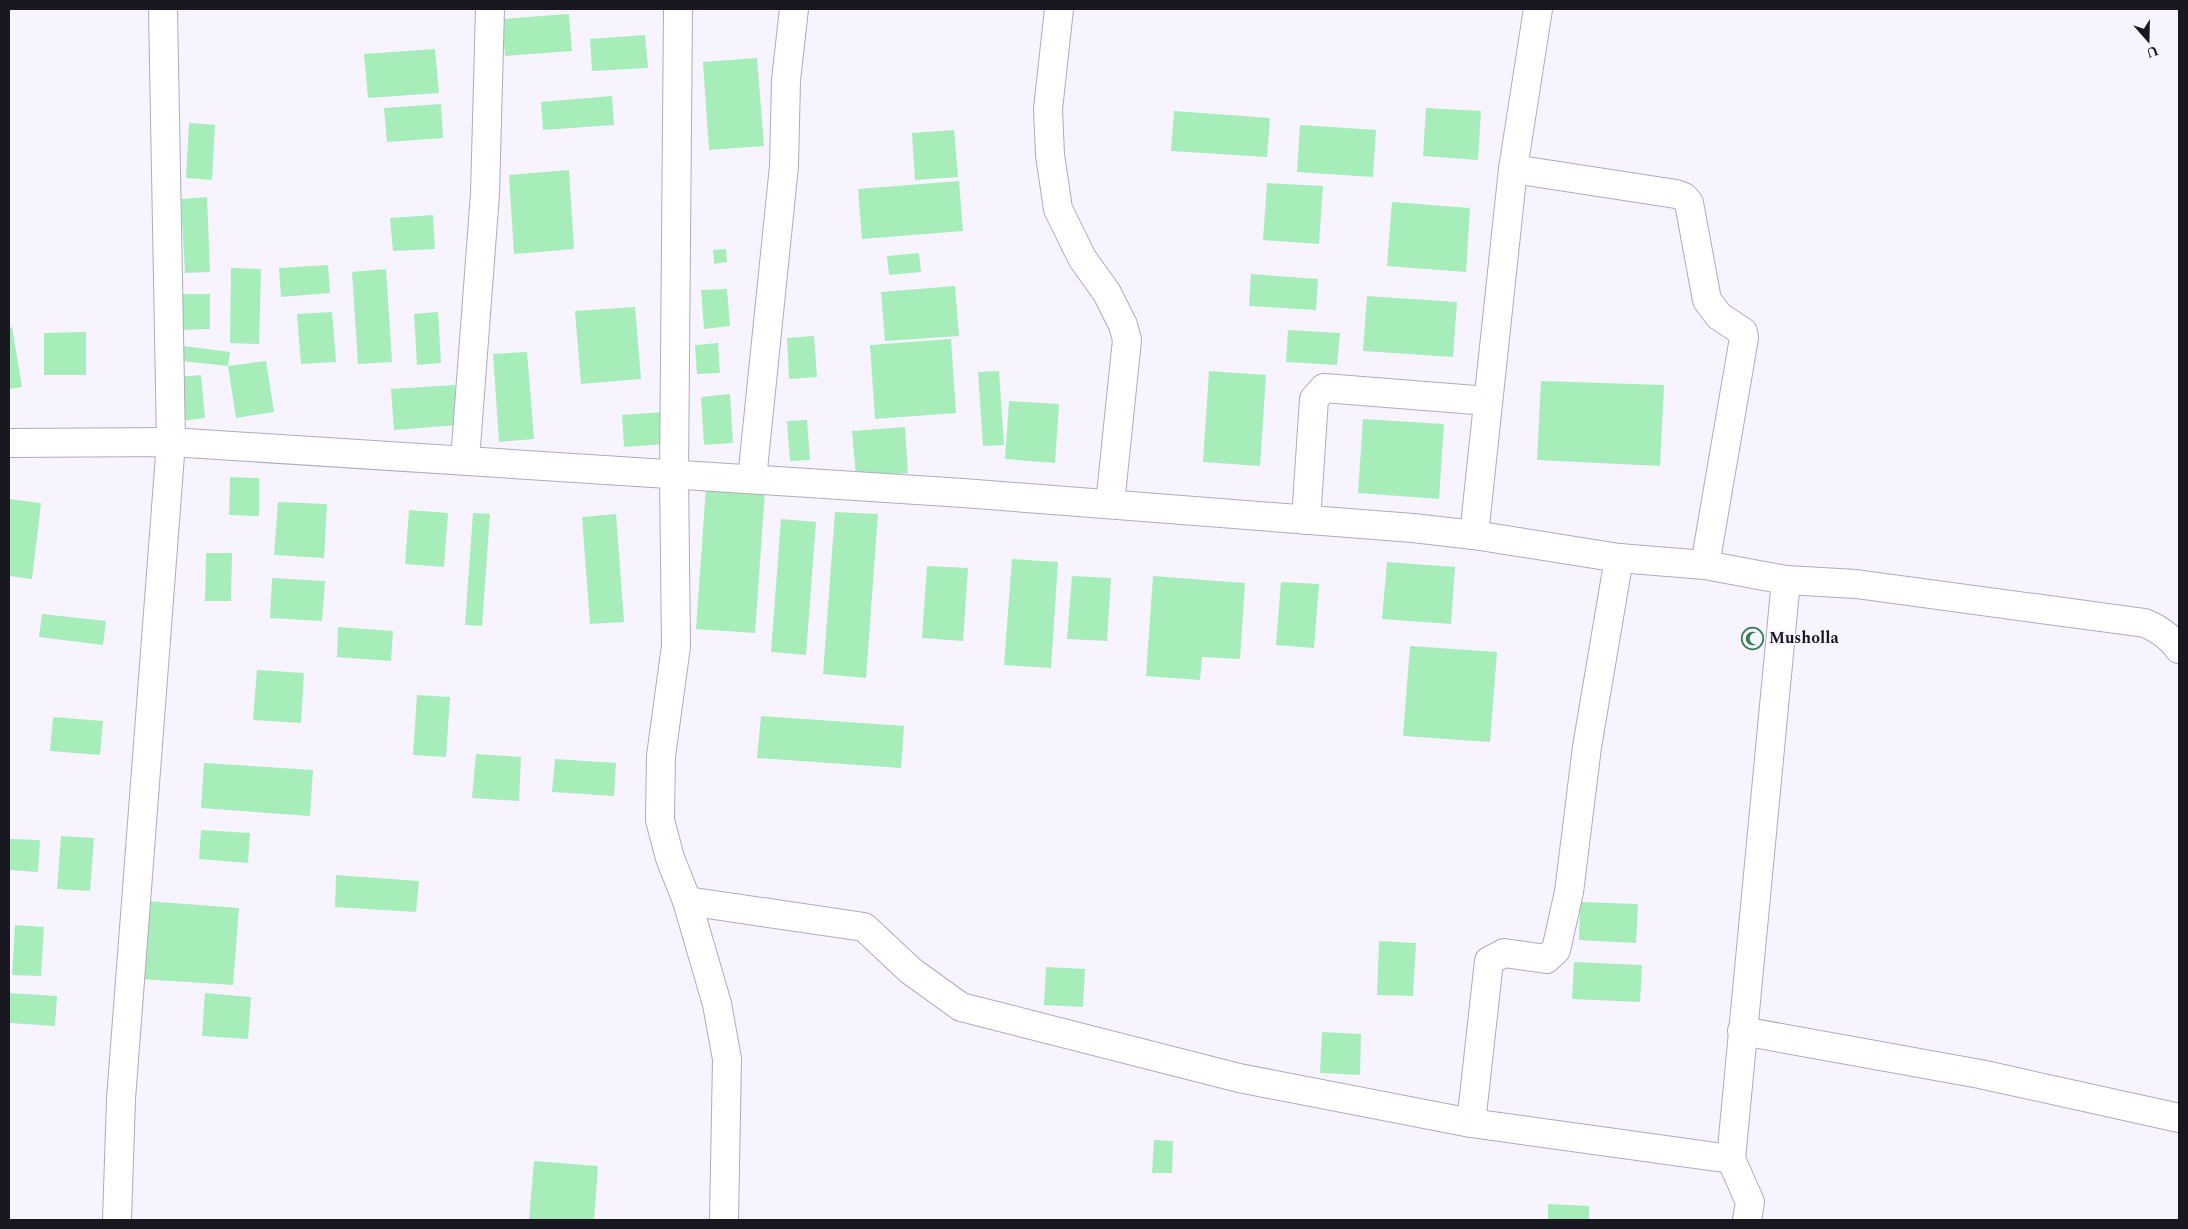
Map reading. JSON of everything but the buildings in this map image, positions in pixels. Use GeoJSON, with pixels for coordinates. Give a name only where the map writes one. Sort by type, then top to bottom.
{"type":"FeatureCollection","features":[{"type":"Feature","properties":{"kind":"street"},"geometry":{"type":"LineString","coordinates":[[117,1220],[121,1099],[171,442],[163,9]]}},
{"type":"Feature","properties":{"kind":"street"},"geometry":{"type":"LineString","coordinates":[[465,460],[485,194],[490,9]]}},
{"type":"Feature","properties":{"kind":"street"},"geometry":{"type":"LineString","coordinates":[[678,9],[674,474],[676,646],[661,756],[660,820],[670,858],[687,901],[716,1004],[727,1059],[724,1220]]}},
{"type":"Feature","properties":{"kind":"street"},"geometry":{"type":"LineString","coordinates":[[752,479],[784,166],[786,80],[794,9]]}},
{"type":"Feature","properties":{"kind":"street"},"geometry":{"type":"LineString","coordinates":[[1059,9],[1048,109],[1050,156],[1058,209],[1082,258],[1107,293],[1123,325],[1127,340],[1110,504]]}},
{"type":"Feature","properties":{"kind":"street"},"geometry":{"type":"LineString","coordinates":[[1474,535],[1513,169],[1538,9]]}},
{"type":"Feature","properties":{"kind":"street"},"geometry":{"type":"LineString","coordinates":[[1513,169],[1676,194],[1684,197],[1689,203],[1707,300],[1719,316],[1742,332],[1744,338],[1705,565]]}},
{"type":"Feature","properties":{"kind":"street"},"geometry":{"type":"LineString","coordinates":[[1306,520],[1314,399],[1324,388],[1488,401]]}},
{"type":"Feature","properties":{"kind":"street"},"geometry":{"type":"LineString","coordinates":[[9,444],[171,442],[465,460],[1110,504],[1474,535],[1619,558],[1705,565],[1786,580],[1856,584],[2145,623],[2160,629],[2174,640],[2179,649]]}},
{"type":"Feature","properties":{"kind":"street"},"geometry":{"type":"LineString","coordinates":[[1471,1123],[1489,961],[1504,954],[1546,959],[1556,950],[1569,892],[1587,747],[1619,558]]}},
{"type":"Feature","properties":{"kind":"street"},"geometry":{"type":"LineString","coordinates":[[1747,1220],[1750,1202],[1730,1158],[1786,580]]}},
{"type":"Feature","properties":{"kind":"street"},"geometry":{"type":"LineString","coordinates":[[687,901],[864,927],[911,971],[961,1007],[1238,1078],[1471,1123],[1730,1158]]}},
{"type":"Feature","properties":{"kind":"street"},"geometry":{"type":"LineString","coordinates":[[1742,1031],[1980,1074],[2179,1118]]}},
{"type":"Feature","properties":{"kind":"place","name":"Musholla"},"geometry":{"type":"Point","coordinates":[1753,638]}}]}
